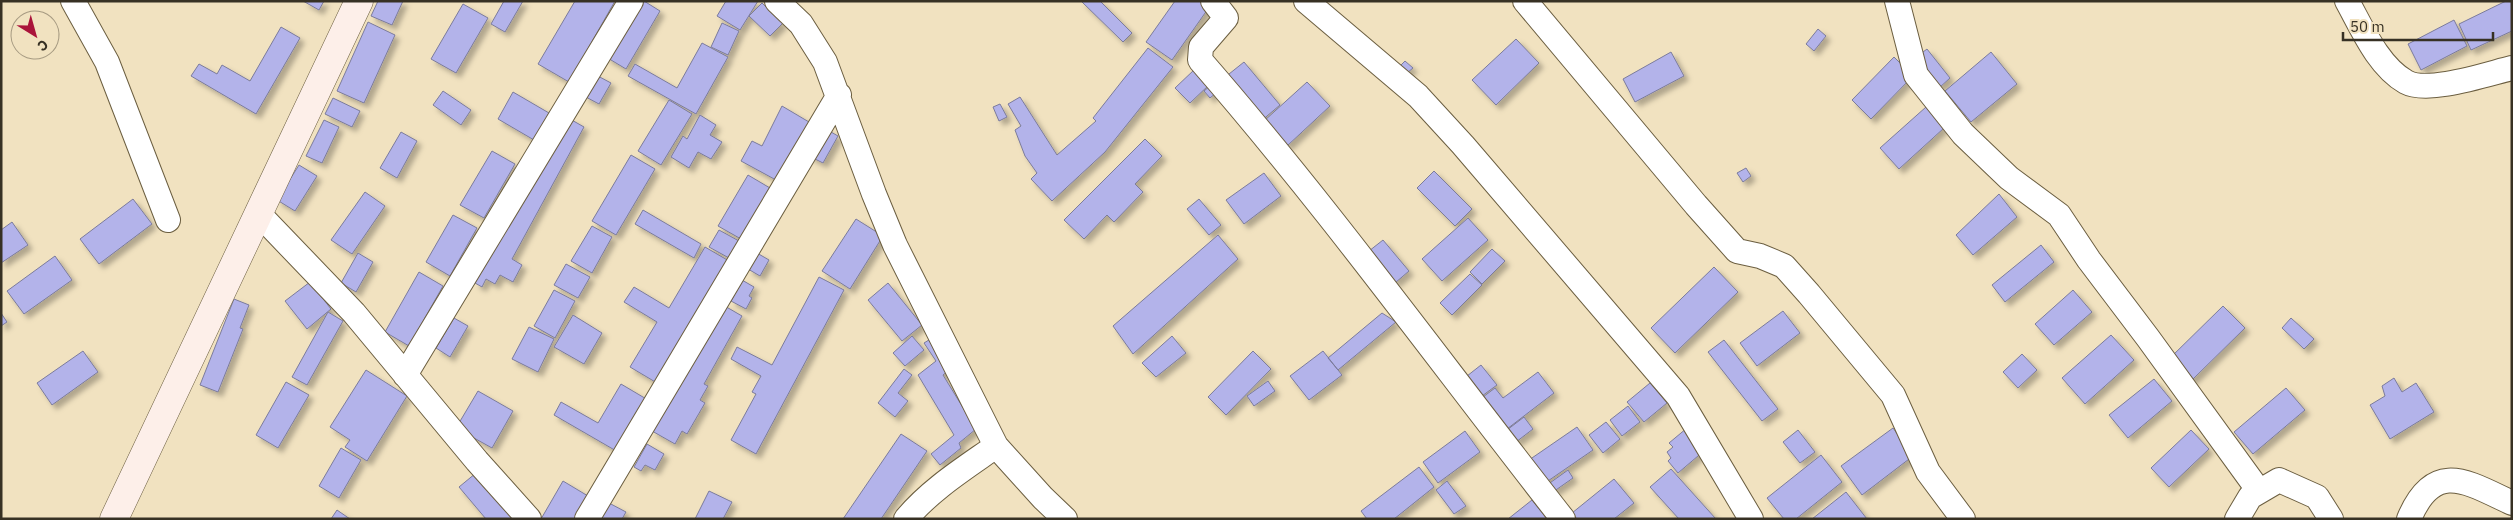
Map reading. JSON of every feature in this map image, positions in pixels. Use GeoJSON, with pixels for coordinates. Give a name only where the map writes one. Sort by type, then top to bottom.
{"type":"FeatureCollection","features":[{"type":"Feature","properties":{"kind":"street"},"geometry":{"type":"LineString","coordinates":[[73,1],[107,62],[168,220]]}},
{"type":"Feature","properties":{"kind":"street"},"geometry":{"type":"LineString","coordinates":[[114,519],[359,1]]}},
{"type":"Feature","properties":{"kind":"street"},"geometry":{"type":"LineString","coordinates":[[405,374],[631,1]]}},
{"type":"Feature","properties":{"kind":"street"},"geometry":{"type":"LineString","coordinates":[[777,1],[801,24],[825,62],[874,194],[895,244],[996,446],[1043,498],[1065,519]]}},
{"type":"Feature","properties":{"kind":"street"},"geometry":{"type":"LineString","coordinates":[[1213,1],[1226,18],[1201,47],[1200,60],[1362,258],[1563,519]]}},
{"type":"Feature","properties":{"kind":"street"},"geometry":{"type":"LineString","coordinates":[[1306,1],[1418,96],[1463,145],[1678,396],[1751,519]]}},
{"type":"Feature","properties":{"kind":"street"},"geometry":{"type":"LineString","coordinates":[[1526,1],[1696,205],[1737,251],[1784,266],[1809,294],[1893,395],[1928,472],[1964,519]]}},
{"type":"Feature","properties":{"kind":"street"},"geometry":{"type":"LineString","coordinates":[[1897,1],[1916,76],[1963,134],[2009,178],[2059,215],[2088,260],[2148,338],[2259,491]]}},
{"type":"Feature","properties":{"kind":"street"},"geometry":{"type":"LineString","coordinates":[[2347,1],[2386,65],[2406,82],[2429,86],[2512,68]]}},
{"type":"Feature","properties":{"kind":"street"},"geometry":{"type":"LineString","coordinates":[[587,519],[838,95]]}},
{"type":"Feature","properties":{"kind":"street"},"geometry":{"type":"LineString","coordinates":[[259,214],[354,314],[477,461],[529,519]]}},
{"type":"Feature","properties":{"kind":"street"},"geometry":{"type":"LineString","coordinates":[[906,519],[917,506],[942,485],[996,446]]}},
{"type":"Feature","properties":{"kind":"street"},"geometry":{"type":"LineString","coordinates":[[2237,519],[2250,497],[2279,480],[2317,497],[2331,519]]}},
{"type":"Feature","properties":{"kind":"street"},"geometry":{"type":"LineString","coordinates":[[2409,519],[2416,501],[2435,482],[2461,480],[2512,503]]}},
{"type":"Feature","properties":{"kind":"building"},"geometry":{"type":"Polygon","coordinates":[[[303,1],[324,1],[319,10],[303,1]]]}},
{"type":"Feature","properties":{"kind":"building"},"geometry":{"type":"Polygon","coordinates":[[[378,1],[403,1],[392,25],[371,16],[378,1]]]}},
{"type":"Feature","properties":{"kind":"building"},"geometry":{"type":"Polygon","coordinates":[[[504,1],[523,1],[505,32],[491,24],[504,1]]]}},
{"type":"Feature","properties":{"kind":"building"},"geometry":{"type":"Polygon","coordinates":[[[575,1],[615,1],[569,82],[538,64],[575,1]]]}},
{"type":"Feature","properties":{"kind":"building"},"geometry":{"type":"Polygon","coordinates":[[[638,1],[644,1],[660,11],[626,69],[606,57],[638,1]]]}},
{"type":"Feature","properties":{"kind":"building"},"geometry":{"type":"Polygon","coordinates":[[[726,1],[758,1],[740,30],[717,16],[726,1]]]}},
{"type":"Feature","properties":{"kind":"building"},"geometry":{"type":"Polygon","coordinates":[[[1081,1],[1100,1],[1132,33],[1123,42],[1081,1]]]}},
{"type":"Feature","properties":{"kind":"building"},"geometry":{"type":"Polygon","coordinates":[[[1175,1],[1203,1],[1210,6],[1172,60],[1146,42],[1175,1]]]}},
{"type":"Feature","properties":{"kind":"building"},"geometry":{"type":"Polygon","coordinates":[[[2506,1],[2512,2],[2512,31],[2471,50],[2459,24],[2506,1]]]}},
{"type":"Feature","properties":{"kind":"building"},"geometry":{"type":"Polygon","coordinates":[[[762,3],[783,23],[770,36],[749,16],[762,3]]]}},
{"type":"Feature","properties":{"kind":"building"},"geometry":{"type":"Polygon","coordinates":[[[463,4],[488,18],[456,73],[431,59],[463,4]]]}},
{"type":"Feature","properties":{"kind":"building"},"geometry":{"type":"Polygon","coordinates":[[[2454,20],[2467,46],[2421,70],[2408,44],[2454,20]]]}},
{"type":"Feature","properties":{"kind":"building"},"geometry":{"type":"Polygon","coordinates":[[[368,22],[395,35],[364,103],[337,91],[368,22]]]}},
{"type":"Feature","properties":{"kind":"building"},"geometry":{"type":"Polygon","coordinates":[[[722,23],[739,31],[728,55],[711,47],[722,23]]]}},
{"type":"Feature","properties":{"kind":"building"},"geometry":{"type":"Polygon","coordinates":[[[281,27],[300,38],[256,114],[191,76],[199,64],[217,74],[222,65],[250,81],[281,27]]]}},
{"type":"Feature","properties":{"kind":"building"},"geometry":{"type":"Polygon","coordinates":[[[1818,29],[1826,36],[1814,51],[1806,44],[1818,29]]]}},
{"type":"Feature","properties":{"kind":"building"},"geometry":{"type":"Polygon","coordinates":[[[1516,39],[1539,63],[1496,105],[1472,80],[1516,39]]]}},
{"type":"Feature","properties":{"kind":"building"},"geometry":{"type":"Polygon","coordinates":[[[702,43],[728,57],[696,114],[628,76],[635,64],[677,88],[702,43]]]}},
{"type":"Feature","properties":{"kind":"building"},"geometry":{"type":"Polygon","coordinates":[[[1148,48],[1173,67],[1105,152],[1052,201],[1031,179],[1037,173],[1025,156],[1015,130],[1021,126],[1008,104],[1020,97],[1057,155],[1096,121],[1093,118],[1148,48]]]}},
{"type":"Feature","properties":{"kind":"building"},"geometry":{"type":"Polygon","coordinates":[[[1927,49],[1950,78],[1939,88],[1915,58],[1927,49]]]}},
{"type":"Feature","properties":{"kind":"building"},"geometry":{"type":"Polygon","coordinates":[[[1671,52],[1684,76],[1635,102],[1623,79],[1671,52]]]}},
{"type":"Feature","properties":{"kind":"building"},"geometry":{"type":"Polygon","coordinates":[[[1991,52],[2017,84],[1971,122],[1945,91],[1991,52]]]}},
{"type":"Feature","properties":{"kind":"building"},"geometry":{"type":"Polygon","coordinates":[[[1894,57],[1913,76],[1871,119],[1852,100],[1894,57]]]}},
{"type":"Feature","properties":{"kind":"building"},"geometry":{"type":"Polygon","coordinates":[[[1405,61],[1413,68],[1407,73],[1400,66],[1405,61]]]}},
{"type":"Feature","properties":{"kind":"building"},"geometry":{"type":"Polygon","coordinates":[[[1244,62],[1280,105],[1260,122],[1224,78],[1244,62]]]}},
{"type":"Feature","properties":{"kind":"building"},"geometry":{"type":"Polygon","coordinates":[[[1195,69],[1210,84],[1190,103],[1175,88],[1195,69]]]}},
{"type":"Feature","properties":{"kind":"building"},"geometry":{"type":"Polygon","coordinates":[[[596,75],[611,83],[599,104],[584,96],[596,75]]]}},
{"type":"Feature","properties":{"kind":"building"},"geometry":{"type":"Polygon","coordinates":[[[1307,82],[1330,106],[1287,146],[1264,121],[1307,82]]]}},
{"type":"Feature","properties":{"kind":"building"},"geometry":{"type":"Polygon","coordinates":[[[1210,86],[1216,93],[1210,98],[1204,91],[1210,86]]]}},
{"type":"Feature","properties":{"kind":"building"},"geometry":{"type":"Polygon","coordinates":[[[443,91],[471,110],[461,125],[433,105],[443,91]]]}},
{"type":"Feature","properties":{"kind":"building"},"geometry":{"type":"Polygon","coordinates":[[[513,92],[549,113],[534,140],[498,119],[513,92]]]}},
{"type":"Feature","properties":{"kind":"building"},"geometry":{"type":"Polygon","coordinates":[[[333,98],[360,111],[352,127],[325,114],[333,98]]]}},
{"type":"Feature","properties":{"kind":"building"},"geometry":{"type":"Polygon","coordinates":[[[669,100],[692,114],[661,165],[638,151],[669,100]]]}},
{"type":"Feature","properties":{"kind":"building"},"geometry":{"type":"Polygon","coordinates":[[[1000,104],[1007,117],[999,121],[993,107],[1000,104]]]}},
{"type":"Feature","properties":{"kind":"building"},"geometry":{"type":"Polygon","coordinates":[[[782,106],[809,122],[776,180],[741,161],[752,141],[762,146],[782,106]]]}},
{"type":"Feature","properties":{"kind":"building"},"geometry":{"type":"Polygon","coordinates":[[[1926,107],[1944,128],[1899,169],[1880,148],[1926,107]]]}},
{"type":"Feature","properties":{"kind":"building"},"geometry":{"type":"Polygon","coordinates":[[[700,115],[716,125],[710,135],[722,142],[711,159],[698,152],[689,168],[671,157],[683,136],[687,139],[700,115]]]}},
{"type":"Feature","properties":{"kind":"building"},"geometry":{"type":"Polygon","coordinates":[[[570,119],[584,127],[512,259],[522,265],[513,282],[500,275],[495,284],[486,279],[482,287],[475,283],[570,119]]]}},
{"type":"Feature","properties":{"kind":"building"},"geometry":{"type":"Polygon","coordinates":[[[324,120],[339,127],[322,163],[306,156],[324,120]]]}},
{"type":"Feature","properties":{"kind":"building"},"geometry":{"type":"Polygon","coordinates":[[[824,128],[838,136],[823,163],[809,156],[824,128]]]}},
{"type":"Feature","properties":{"kind":"building"},"geometry":{"type":"Polygon","coordinates":[[[401,132],[417,141],[397,178],[380,168],[401,132]]]}},
{"type":"Feature","properties":{"kind":"building"},"geometry":{"type":"Polygon","coordinates":[[[1145,139],[1162,156],[1135,184],[1143,192],[1114,222],[1107,215],[1084,239],[1064,220],[1145,139]]]}},
{"type":"Feature","properties":{"kind":"building"},"geometry":{"type":"Polygon","coordinates":[[[492,151],[515,164],[484,218],[460,205],[492,151]]]}},
{"type":"Feature","properties":{"kind":"building"},"geometry":{"type":"Polygon","coordinates":[[[631,155],[655,169],[616,235],[592,221],[631,155]]]}},
{"type":"Feature","properties":{"kind":"building"},"geometry":{"type":"Polygon","coordinates":[[[299,165],[317,176],[295,211],[277,200],[299,165]]]}},
{"type":"Feature","properties":{"kind":"building"},"geometry":{"type":"Polygon","coordinates":[[[1746,168],[1751,176],[1743,182],[1737,173],[1746,168]]]}},
{"type":"Feature","properties":{"kind":"building"},"geometry":{"type":"Polygon","coordinates":[[[1434,171],[1472,209],[1455,226],[1417,188],[1434,171]]]}},
{"type":"Feature","properties":{"kind":"building"},"geometry":{"type":"Polygon","coordinates":[[[1264,173],[1281,196],[1244,224],[1226,200],[1264,173]]]}},
{"type":"Feature","properties":{"kind":"building"},"geometry":{"type":"Polygon","coordinates":[[[748,175],[770,188],[741,239],[718,226],[748,175]]]}},
{"type":"Feature","properties":{"kind":"building"},"geometry":{"type":"Polygon","coordinates":[[[365,192],[385,206],[352,254],[331,240],[365,192]]]}},
{"type":"Feature","properties":{"kind":"building"},"geometry":{"type":"Polygon","coordinates":[[[1999,194],[2017,217],[1973,255],[1956,235],[1999,194]]]}},
{"type":"Feature","properties":{"kind":"building"},"geometry":{"type":"Polygon","coordinates":[[[133,199],[152,224],[99,264],[80,239],[133,199]]]}},
{"type":"Feature","properties":{"kind":"building"},"geometry":{"type":"Polygon","coordinates":[[[1199,199],[1221,225],[1209,235],[1187,209],[1199,199]]]}},
{"type":"Feature","properties":{"kind":"building"},"geometry":{"type":"Polygon","coordinates":[[[643,210],[701,244],[694,258],[635,224],[643,210]]]}},
{"type":"Feature","properties":{"kind":"building"},"geometry":{"type":"Polygon","coordinates":[[[453,215],[477,228],[450,276],[426,262],[453,215]]]}},
{"type":"Feature","properties":{"kind":"building"},"geometry":{"type":"Polygon","coordinates":[[[1468,218],[1488,240],[1442,281],[1422,259],[1468,218]]]}},
{"type":"Feature","properties":{"kind":"building"},"geometry":{"type":"Polygon","coordinates":[[[856,219],[883,236],[850,289],[822,271],[856,219]]]}},
{"type":"Feature","properties":{"kind":"building"},"geometry":{"type":"Polygon","coordinates":[[[12,222],[28,245],[1,263],[1,230],[12,222]]]}},
{"type":"Feature","properties":{"kind":"building"},"geometry":{"type":"Polygon","coordinates":[[[592,226],[612,237],[592,273],[571,261],[592,226]]]}},
{"type":"Feature","properties":{"kind":"building"},"geometry":{"type":"Polygon","coordinates":[[[719,230],[739,241],[729,258],[709,247],[719,230]]]}},
{"type":"Feature","properties":{"kind":"building"},"geometry":{"type":"Polygon","coordinates":[[[1218,235],[1238,259],[1133,354],[1113,326],[1218,235]]]}},
{"type":"Feature","properties":{"kind":"building"},"geometry":{"type":"Polygon","coordinates":[[[1383,240],[1409,271],[1395,283],[1369,251],[1383,240]]]}},
{"type":"Feature","properties":{"kind":"building"},"geometry":{"type":"Polygon","coordinates":[[[2041,245],[2054,262],[2005,302],[1992,285],[2041,245]]]}},
{"type":"Feature","properties":{"kind":"building"},"geometry":{"type":"Polygon","coordinates":[[[705,247],[729,261],[657,383],[630,367],[657,322],[624,302],[634,287],[669,308],[705,247]]]}},
{"type":"Feature","properties":{"kind":"building"},"geometry":{"type":"Polygon","coordinates":[[[1492,249],[1505,261],[1482,284],[1470,272],[1492,249]]]}},
{"type":"Feature","properties":{"kind":"building"},"geometry":{"type":"Polygon","coordinates":[[[358,253],[373,262],[356,292],[341,283],[358,253]]]}},
{"type":"Feature","properties":{"kind":"building"},"geometry":{"type":"Polygon","coordinates":[[[757,253],[769,260],[760,276],[748,269],[757,253]]]}},
{"type":"Feature","properties":{"kind":"building"},"geometry":{"type":"Polygon","coordinates":[[[55,256],[72,280],[24,314],[7,291],[55,256]]]}},
{"type":"Feature","properties":{"kind":"building"},"geometry":{"type":"Polygon","coordinates":[[[566,264],[590,277],[578,298],[554,285],[566,264]]]}},
{"type":"Feature","properties":{"kind":"building"},"geometry":{"type":"Polygon","coordinates":[[[1714,267],[1738,292],[1675,353],[1651,328],[1714,267]]]}},
{"type":"Feature","properties":{"kind":"building"},"geometry":{"type":"Polygon","coordinates":[[[419,272],[443,286],[409,346],[385,332],[419,272]]]}},
{"type":"Feature","properties":{"kind":"building"},"geometry":{"type":"Polygon","coordinates":[[[1470,274],[1482,285],[1452,315],[1440,303],[1470,274]]]}},
{"type":"Feature","properties":{"kind":"building"},"geometry":{"type":"Polygon","coordinates":[[[819,277],[844,290],[756,454],[731,440],[756,394],[752,392],[761,376],[731,359],[737,347],[772,365],[819,277]]]}},
{"type":"Feature","properties":{"kind":"building"},"geometry":{"type":"Polygon","coordinates":[[[742,280],[754,287],[749,296],[752,298],[746,309],[731,301],[742,280]]]}},
{"type":"Feature","properties":{"kind":"building"},"geometry":{"type":"Polygon","coordinates":[[[310,282],[331,309],[307,329],[285,301],[310,282]]]}},
{"type":"Feature","properties":{"kind":"building"},"geometry":{"type":"Polygon","coordinates":[[[888,283],[922,325],[902,341],[868,300],[888,283]]]}},
{"type":"Feature","properties":{"kind":"building"},"geometry":{"type":"Polygon","coordinates":[[[554,290],[575,301],[555,338],[534,326],[554,290]]]}},
{"type":"Feature","properties":{"kind":"building"},"geometry":{"type":"Polygon","coordinates":[[[2073,290],[2092,312],[2054,345],[2035,324],[2073,290]]]}},
{"type":"Feature","properties":{"kind":"building"},"geometry":{"type":"Polygon","coordinates":[[[234,299],[249,305],[240,328],[243,329],[218,392],[200,385],[234,299]]]}},
{"type":"Feature","properties":{"kind":"building"},"geometry":{"type":"Polygon","coordinates":[[[723,305],[742,316],[704,384],[708,386],[700,400],[705,403],[687,434],[682,431],[675,444],[652,431],[723,305]]]}},
{"type":"Feature","properties":{"kind":"building"},"geometry":{"type":"Polygon","coordinates":[[[2223,306],[2245,328],[2191,381],[2169,359],[2223,306]]]}},
{"type":"Feature","properties":{"kind":"building"},"geometry":{"type":"Polygon","coordinates":[[[1783,311],[1800,333],[1757,366],[1740,343],[1783,311]]]}},
{"type":"Feature","properties":{"kind":"building"},"geometry":{"type":"Polygon","coordinates":[[[328,312],[343,321],[307,385],[292,377],[328,312]]]}},
{"type":"Feature","properties":{"kind":"building"},"geometry":{"type":"Polygon","coordinates":[[[1,313],[7,322],[1,326],[1,313]]]}},
{"type":"Feature","properties":{"kind":"building"},"geometry":{"type":"Polygon","coordinates":[[[1382,313],[1396,322],[1338,370],[1328,358],[1382,313]]]}},
{"type":"Feature","properties":{"kind":"building"},"geometry":{"type":"Polygon","coordinates":[[[573,315],[602,333],[584,364],[554,347],[573,315]]]}},
{"type":"Feature","properties":{"kind":"building"},"geometry":{"type":"Polygon","coordinates":[[[454,318],[468,326],[450,357],[436,348],[454,318]]]}},
{"type":"Feature","properties":{"kind":"building"},"geometry":{"type":"Polygon","coordinates":[[[2291,318],[2314,339],[2304,349],[2282,328],[2291,318]]]}},
{"type":"Feature","properties":{"kind":"building"},"geometry":{"type":"Polygon","coordinates":[[[529,327],[554,339],[538,372],[512,359],[529,327]]]}},
{"type":"Feature","properties":{"kind":"building"},"geometry":{"type":"Polygon","coordinates":[[[2111,335],[2134,360],[2085,404],[2062,378],[2111,335]]]}},
{"type":"Feature","properties":{"kind":"building"},"geometry":{"type":"Polygon","coordinates":[[[912,336],[924,350],[905,366],[893,353],[912,336]]]}},
{"type":"Feature","properties":{"kind":"building"},"geometry":{"type":"Polygon","coordinates":[[[1172,336],[1186,353],[1156,377],[1142,363],[1172,336]]]}},
{"type":"Feature","properties":{"kind":"building"},"geometry":{"type":"Polygon","coordinates":[[[932,338],[951,368],[943,375],[976,429],[959,443],[961,448],[940,465],[931,454],[954,435],[918,375],[936,361],[924,343],[932,338]]]}},
{"type":"Feature","properties":{"kind":"building"},"geometry":{"type":"Polygon","coordinates":[[[1724,340],[1778,409],[1762,421],[1708,352],[1724,340]]]}},
{"type":"Feature","properties":{"kind":"building"},"geometry":{"type":"Polygon","coordinates":[[[83,351],[98,372],[52,405],[37,383],[83,351]]]}},
{"type":"Feature","properties":{"kind":"building"},"geometry":{"type":"Polygon","coordinates":[[[1253,351],[1271,369],[1226,415],[1208,397],[1253,351]]]}},
{"type":"Feature","properties":{"kind":"building"},"geometry":{"type":"Polygon","coordinates":[[[1323,351],[1342,375],[1309,400],[1290,376],[1323,351]]]}},
{"type":"Feature","properties":{"kind":"building"},"geometry":{"type":"Polygon","coordinates":[[[2022,354],[2037,370],[2018,388],[2003,372],[2022,354]]]}},
{"type":"Feature","properties":{"kind":"building"},"geometry":{"type":"Polygon","coordinates":[[[1481,365],[1497,385],[1482,396],[1467,376],[1481,365]]]}},
{"type":"Feature","properties":{"kind":"building"},"geometry":{"type":"Polygon","coordinates":[[[904,369],[912,375],[898,393],[908,401],[895,417],[878,403],[904,369]]]}},
{"type":"Feature","properties":{"kind":"building"},"geometry":{"type":"Polygon","coordinates":[[[366,370],[407,396],[367,461],[345,447],[350,440],[330,427],[366,370]]]}},
{"type":"Feature","properties":{"kind":"building"},"geometry":{"type":"Polygon","coordinates":[[[1538,372],[1554,393],[1507,429],[1483,397],[1495,388],[1503,398],[1538,372]]]}},
{"type":"Feature","properties":{"kind":"building"},"geometry":{"type":"Polygon","coordinates":[[[2394,378],[2402,392],[2416,383],[2434,412],[2390,439],[2370,405],[2385,396],[2382,386],[2394,378]]]}},
{"type":"Feature","properties":{"kind":"building"},"geometry":{"type":"Polygon","coordinates":[[[2154,379],[2172,401],[2128,438],[2109,415],[2154,379]]]}},
{"type":"Feature","properties":{"kind":"building"},"geometry":{"type":"Polygon","coordinates":[[[1268,381],[1275,391],[1254,406],[1247,396],[1268,381]]]}},
{"type":"Feature","properties":{"kind":"building"},"geometry":{"type":"Polygon","coordinates":[[[286,382],[309,395],[278,448],[256,435],[286,382]]]}},
{"type":"Feature","properties":{"kind":"building"},"geometry":{"type":"Polygon","coordinates":[[[1650,383],[1667,403],[1644,422],[1627,402],[1650,383]]]}},
{"type":"Feature","properties":{"kind":"building"},"geometry":{"type":"Polygon","coordinates":[[[621,384],[648,400],[618,452],[554,415],[561,402],[598,423],[621,384]]]}},
{"type":"Feature","properties":{"kind":"building"},"geometry":{"type":"Polygon","coordinates":[[[2286,388],[2305,410],[2253,454],[2234,432],[2286,388]]]}},
{"type":"Feature","properties":{"kind":"building"},"geometry":{"type":"Polygon","coordinates":[[[478,391],[513,411],[492,448],[456,428],[478,391]]]}},
{"type":"Feature","properties":{"kind":"building"},"geometry":{"type":"Polygon","coordinates":[[[1628,406],[1640,422],[1622,436],[1610,420],[1628,406]]]}},
{"type":"Feature","properties":{"kind":"building"},"geometry":{"type":"Polygon","coordinates":[[[1524,417],[1533,429],[1516,442],[1507,430],[1524,417]]]}},
{"type":"Feature","properties":{"kind":"building"},"geometry":{"type":"Polygon","coordinates":[[[1606,422],[1620,439],[1603,453],[1589,435],[1606,422]]]}},
{"type":"Feature","properties":{"kind":"building"},"geometry":{"type":"Polygon","coordinates":[[[1577,427],[1593,450],[1545,483],[1529,460],[1577,427]]]}},
{"type":"Feature","properties":{"kind":"building"},"geometry":{"type":"Polygon","coordinates":[[[1687,428],[1705,450],[1678,473],[1668,461],[1671,458],[1667,452],[1673,447],[1669,443],[1687,428]]]}},
{"type":"Feature","properties":{"kind":"building"},"geometry":{"type":"Polygon","coordinates":[[[1893,428],[1913,456],[1862,495],[1841,466],[1893,428]]]}},
{"type":"Feature","properties":{"kind":"building"},"geometry":{"type":"Polygon","coordinates":[[[1798,430],[1815,452],[1800,463],[1783,442],[1798,430]]]}},
{"type":"Feature","properties":{"kind":"building"},"geometry":{"type":"Polygon","coordinates":[[[2191,430],[2209,449],[2169,487],[2151,468],[2191,430]]]}},
{"type":"Feature","properties":{"kind":"building"},"geometry":{"type":"Polygon","coordinates":[[[1465,431],[1480,452],[1438,483],[1423,462],[1465,431]]]}},
{"type":"Feature","properties":{"kind":"building"},"geometry":{"type":"Polygon","coordinates":[[[901,434],[927,451],[881,519],[843,519],[901,434]]]}},
{"type":"Feature","properties":{"kind":"building"},"geometry":{"type":"Polygon","coordinates":[[[647,444],[664,454],[655,470],[645,465],[641,471],[634,467],[647,444]]]}},
{"type":"Feature","properties":{"kind":"building"},"geometry":{"type":"Polygon","coordinates":[[[341,448],[361,460],[339,498],[319,486],[341,448]]]}},
{"type":"Feature","properties":{"kind":"building"},"geometry":{"type":"Polygon","coordinates":[[[1821,455],[1842,482],[1796,519],[1784,519],[1767,498],[1821,455]]]}},
{"type":"Feature","properties":{"kind":"building"},"geometry":{"type":"Polygon","coordinates":[[[1419,467],[1434,487],[1394,519],[1367,519],[1361,511],[1419,467]]]}},
{"type":"Feature","properties":{"kind":"building"},"geometry":{"type":"Polygon","coordinates":[[[1671,469],[1716,519],[1679,519],[1650,487],[1671,469]]]}},
{"type":"Feature","properties":{"kind":"building"},"geometry":{"type":"Polygon","coordinates":[[[1568,470],[1573,478],[1553,492],[1547,485],[1568,470]]]}},
{"type":"Feature","properties":{"kind":"building"},"geometry":{"type":"Polygon","coordinates":[[[476,473],[515,519],[486,519],[459,487],[476,473]]]}},
{"type":"Feature","properties":{"kind":"building"},"geometry":{"type":"Polygon","coordinates":[[[1614,479],[1634,503],[1614,519],[1577,519],[1572,513],[1614,479]]]}},
{"type":"Feature","properties":{"kind":"building"},"geometry":{"type":"Polygon","coordinates":[[[563,481],[588,496],[575,519],[541,519],[563,481]]]}},
{"type":"Feature","properties":{"kind":"building"},"geometry":{"type":"Polygon","coordinates":[[[1447,481],[1466,506],[1454,514],[1436,490],[1447,481]]]}},
{"type":"Feature","properties":{"kind":"building"},"geometry":{"type":"Polygon","coordinates":[[[709,491],[732,502],[723,519],[695,519],[709,491]]]}},
{"type":"Feature","properties":{"kind":"building"},"geometry":{"type":"Polygon","coordinates":[[[1846,492],[1867,519],[1812,519],[1846,492]]]}},
{"type":"Feature","properties":{"kind":"building"},"geometry":{"type":"Polygon","coordinates":[[[1532,500],[1547,519],[1508,519],[1532,500]]]}},
{"type":"Feature","properties":{"kind":"building"},"geometry":{"type":"Polygon","coordinates":[[[609,503],[626,512],[622,519],[600,519],[609,503]]]}},
{"type":"Feature","properties":{"kind":"building"},"geometry":{"type":"Polygon","coordinates":[[[337,510],[350,519],[331,519],[337,510]]]}}]}
